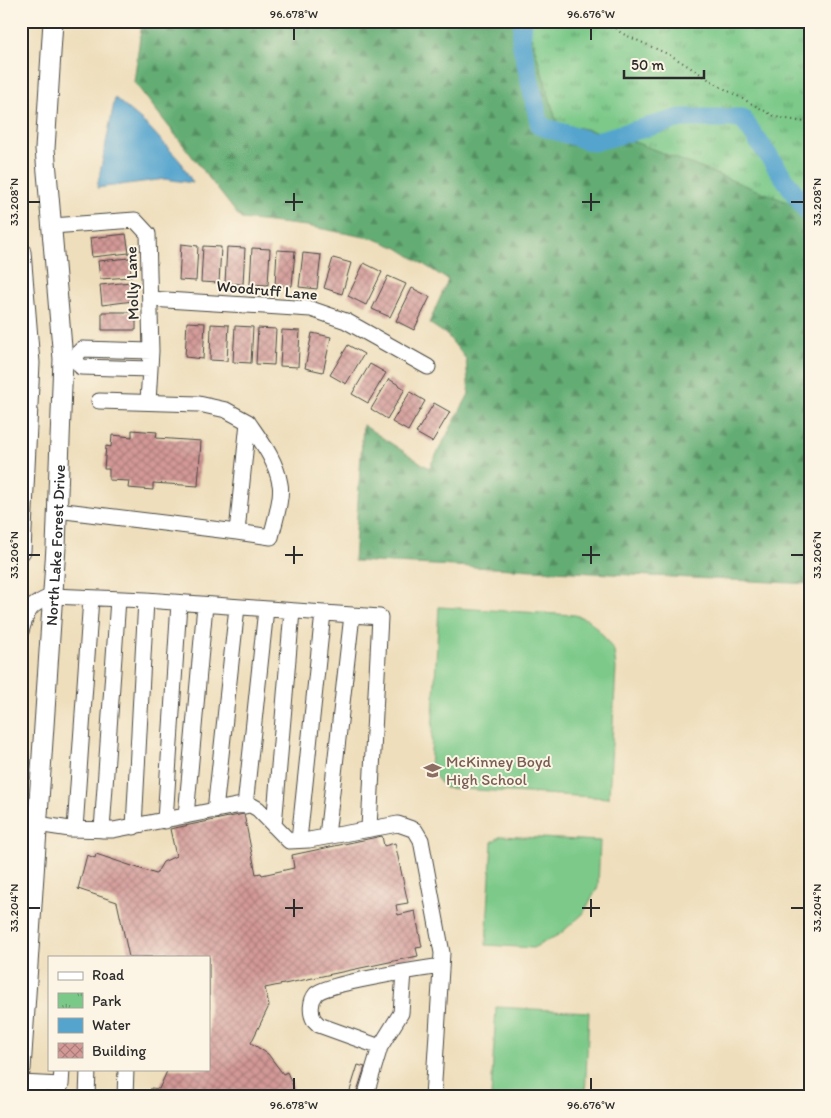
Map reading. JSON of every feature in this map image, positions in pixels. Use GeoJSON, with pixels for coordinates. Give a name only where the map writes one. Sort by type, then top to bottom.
{"type":"FeatureCollection","features":[{"type":"Feature","properties":{"kind":"main road","name":"North Lake Forest Drive"},"geometry":{"type":"LineString","coordinates":[[21,1069],[29,824],[52,596],[68,358],[45,149],[53,21]]}},
{"type":"Feature","properties":{"kind":"main road","name":"North Lake Forest Drive"},"geometry":{"type":"LineString","coordinates":[[21,252],[26,363],[21,551]]}},
{"type":"Feature","properties":{"kind":"main road"},"geometry":{"type":"LineString","coordinates":[[26,363],[68,358]]}},
{"type":"Feature","properties":{"kind":"street","name":"Molly Lane"},"geometry":{"type":"LineString","coordinates":[[52,226],[135,220],[148,234],[151,351],[148,402]]}},
{"type":"Feature","properties":{"kind":"street","name":"Woodruff Lane"},"geometry":{"type":"LineString","coordinates":[[150,299],[311,309],[346,321],[428,367]]}},
{"type":"Feature","properties":{"kind":"street"},"geometry":{"type":"LineString","coordinates":[[150,369],[81,367],[68,358],[82,349],[151,351]]}},
{"type":"Feature","properties":{"kind":"street"},"geometry":{"type":"LineString","coordinates":[[57,510],[237,532],[270,538],[276,517],[281,485],[273,459],[248,422],[226,410],[199,404],[99,400]]}},
{"type":"Feature","properties":{"kind":"street"},"geometry":{"type":"LineString","coordinates":[[237,532],[248,422]]}},
{"type":"Feature","properties":{"kind":"street"},"geometry":{"type":"LineString","coordinates":[[21,631],[27,611],[38,602],[52,596],[146,600],[380,617],[369,828]]}},
{"type":"Feature","properties":{"kind":"street"},"geometry":{"type":"LineString","coordinates":[[75,829],[91,598]]}},
{"type":"Feature","properties":{"kind":"street"},"geometry":{"type":"LineString","coordinates":[[102,830],[118,599]]}},
{"type":"Feature","properties":{"kind":"street"},"geometry":{"type":"LineString","coordinates":[[134,827],[146,600]]}},
{"type":"Feature","properties":{"kind":"street"},"geometry":{"type":"LineString","coordinates":[[165,821],[178,603]]}},
{"type":"Feature","properties":{"kind":"street"},"geometry":{"type":"LineString","coordinates":[[186,816],[205,604]]}},
{"type":"Feature","properties":{"kind":"street"},"geometry":{"type":"LineString","coordinates":[[215,811],[236,607]]}},
{"type":"Feature","properties":{"kind":"street"},"geometry":{"type":"LineString","coordinates":[[245,806],[266,609]]}},
{"type":"Feature","properties":{"kind":"street"},"geometry":{"type":"LineString","coordinates":[[274,826],[292,611]]}},
{"type":"Feature","properties":{"kind":"street"},"geometry":{"type":"LineString","coordinates":[[299,840],[323,613]]}},
{"type":"Feature","properties":{"kind":"street"},"geometry":{"type":"LineString","coordinates":[[327,836],[352,615]]}},
{"type":"Feature","properties":{"kind":"street"},"geometry":{"type":"LineString","coordinates":[[29,824],[75,829],[113,830],[251,805],[258,809],[289,841],[398,824],[416,830],[421,840],[442,953],[433,1097]]}},
{"type":"Feature","properties":{"kind":"street"},"geometry":{"type":"LineString","coordinates":[[380,1047],[320,1025],[312,1017],[312,999],[316,994],[327,988],[441,966]]}},
{"type":"Feature","properties":{"kind":"street"},"geometry":{"type":"LineString","coordinates":[[365,1097],[380,1047],[401,1013],[404,972]]}},
{"type":"Feature","properties":{"kind":"street"},"geometry":{"type":"LineString","coordinates":[[21,1083],[61,1091],[62,1070]]}},
{"type":"Feature","properties":{"kind":"street"},"geometry":{"type":"LineString","coordinates":[[87,1097],[88,1070]]}},
{"type":"Feature","properties":{"kind":"street"},"geometry":{"type":"LineString","coordinates":[[125,1097],[126,1070]]}},
{"type":"Feature","properties":{"kind":"path"},"geometry":{"type":"LineString","coordinates":[[609,21],[622,33],[672,56],[721,87],[776,117],[810,123]]}},
{"type":"Feature","properties":{"kind":"green space"},"geometry":{"type":"Polygon","coordinates":[[[142,21],[524,21],[532,39],[557,123],[622,137],[810,211],[810,584],[354,561],[363,425],[429,468],[469,394],[466,359],[447,335],[429,323],[448,280],[398,248],[375,239],[307,226],[241,219],[134,82],[142,21]]]}},
{"type":"Feature","properties":{"kind":"green space"},"geometry":{"type":"Polygon","coordinates":[[[524,21],[810,21],[810,211],[622,137],[557,123],[532,39],[524,21]]]}},
{"type":"Feature","properties":{"kind":"green space"},"geometry":{"type":"Polygon","coordinates":[[[439,607],[575,615],[589,620],[602,634],[614,651],[616,668],[609,798],[445,788],[430,770],[439,607]]]}},
{"type":"Feature","properties":{"kind":"green space"},"geometry":{"type":"Polygon","coordinates":[[[501,836],[600,841],[598,887],[583,914],[560,934],[533,948],[486,945],[492,842],[501,836]]]}},
{"type":"Feature","properties":{"kind":"green space"},"geometry":{"type":"Polygon","coordinates":[[[496,1007],[589,1012],[585,1097],[491,1097],[496,1007]]]}},
{"type":"Feature","properties":{"kind":"water"},"geometry":{"type":"Polygon","coordinates":[[[115,98],[149,127],[180,161],[193,183],[165,179],[97,188],[115,98]]]}},
{"type":"Feature","properties":{"kind":"building"},"geometry":{"type":"Polygon","coordinates":[[[126,234],[129,253],[92,257],[90,238],[126,234]]]}},
{"type":"Feature","properties":{"kind":"building"},"geometry":{"type":"Polygon","coordinates":[[[181,244],[198,246],[196,281],[179,280],[181,244]]]}},
{"type":"Feature","properties":{"kind":"building"},"geometry":{"type":"Polygon","coordinates":[[[203,246],[221,247],[219,283],[201,282],[203,246]]]}},
{"type":"Feature","properties":{"kind":"building"},"geometry":{"type":"Polygon","coordinates":[[[227,247],[245,248],[243,284],[225,283],[227,247]]]}},
{"type":"Feature","properties":{"kind":"building"},"geometry":{"type":"Polygon","coordinates":[[[252,248],[270,249],[268,285],[250,284],[252,248]]]}},
{"type":"Feature","properties":{"kind":"building"},"geometry":{"type":"Polygon","coordinates":[[[277,250],[295,251],[292,286],[275,286],[277,250]]]}},
{"type":"Feature","properties":{"kind":"building"},"geometry":{"type":"Polygon","coordinates":[[[303,253],[321,255],[317,289],[299,287],[303,253]]]}},
{"type":"Feature","properties":{"kind":"building"},"geometry":{"type":"Polygon","coordinates":[[[130,258],[131,277],[100,279],[98,261],[130,258]]]}},
{"type":"Feature","properties":{"kind":"building"},"geometry":{"type":"Polygon","coordinates":[[[333,258],[351,263],[342,294],[324,288],[333,258]]]}},
{"type":"Feature","properties":{"kind":"building"},"geometry":{"type":"Polygon","coordinates":[[[364,263],[382,272],[366,305],[348,296],[364,263]]]}},
{"type":"Feature","properties":{"kind":"building"},"geometry":{"type":"Polygon","coordinates":[[[388,276],[406,284],[390,317],[372,309],[388,276]]]}},
{"type":"Feature","properties":{"kind":"building"},"geometry":{"type":"Polygon","coordinates":[[[131,282],[133,301],[102,305],[100,285],[131,282]]]}},
{"type":"Feature","properties":{"kind":"building"},"geometry":{"type":"Polygon","coordinates":[[[412,288],[430,297],[414,330],[396,321],[412,288]]]}},
{"type":"Feature","properties":{"kind":"building"},"geometry":{"type":"Polygon","coordinates":[[[102,312],[136,312],[136,330],[102,330],[102,312]]]}},
{"type":"Feature","properties":{"kind":"building"},"geometry":{"type":"Polygon","coordinates":[[[187,322],[205,323],[203,359],[185,357],[187,322]]]}},
{"type":"Feature","properties":{"kind":"building"},"geometry":{"type":"Polygon","coordinates":[[[211,324],[229,325],[227,361],[210,360],[211,324]]]}},
{"type":"Feature","properties":{"kind":"building"},"geometry":{"type":"Polygon","coordinates":[[[235,326],[253,327],[251,363],[233,362],[235,326]]]}},
{"type":"Feature","properties":{"kind":"building"},"geometry":{"type":"Polygon","coordinates":[[[258,328],[276,329],[274,365],[256,364],[258,328]]]}},
{"type":"Feature","properties":{"kind":"building"},"geometry":{"type":"Polygon","coordinates":[[[282,330],[300,331],[298,367],[280,366],[282,330]]]}},
{"type":"Feature","properties":{"kind":"building"},"geometry":{"type":"Polygon","coordinates":[[[312,333],[331,337],[323,372],[305,368],[312,333]]]}},
{"type":"Feature","properties":{"kind":"building"},"geometry":{"type":"Polygon","coordinates":[[[348,345],[364,354],[346,384],[330,375],[348,345]]]}},
{"type":"Feature","properties":{"kind":"building"},"geometry":{"type":"Polygon","coordinates":[[[370,364],[386,373],[368,403],[352,394],[370,364]]]}},
{"type":"Feature","properties":{"kind":"building"},"geometry":{"type":"Polygon","coordinates":[[[389,379],[405,389],[387,419],[371,409],[389,379]]]}},
{"type":"Feature","properties":{"kind":"building"},"geometry":{"type":"Polygon","coordinates":[[[410,392],[425,401],[408,431],[392,422],[410,392]]]}},
{"type":"Feature","properties":{"kind":"building"},"geometry":{"type":"Polygon","coordinates":[[[434,403],[450,412],[432,442],[416,433],[434,403]]]}},
{"type":"Feature","properties":{"kind":"building"},"geometry":{"type":"Polygon","coordinates":[[[132,430],[157,432],[156,438],[201,441],[198,486],[153,483],[153,490],[128,488],[129,481],[109,480],[109,469],[104,469],[106,446],[111,447],[112,435],[132,437],[132,430]]]}},
{"type":"Feature","properties":{"kind":"building"},"geometry":{"type":"Polygon","coordinates":[[[244,814],[256,874],[261,873],[262,875],[294,868],[292,855],[382,836],[384,846],[395,843],[408,903],[396,905],[398,915],[415,911],[422,947],[416,948],[418,956],[265,988],[269,1006],[251,1043],[268,1054],[283,1074],[287,1072],[293,1086],[294,1097],[150,1097],[151,1088],[159,1089],[168,1070],[210,1070],[210,956],[129,956],[117,902],[78,889],[87,855],[95,858],[96,854],[156,874],[163,862],[176,856],[170,829],[244,814]]]}},
{"type":"Feature","properties":{"kind":"building"},"geometry":{"type":"Polygon","coordinates":[[[358,1065],[365,1067],[355,1097],[348,1097],[358,1065]]]}},
{"type":"Feature","properties":{"kind":"waterway"},"geometry":{"type":"LineString","coordinates":[[523,21],[521,42],[540,126],[593,142],[681,118],[742,118],[810,215]]}},
{"type":"Feature","properties":{"kind":"place","name":"McKinney Boyd High School"},"geometry":{"type":"Point","coordinates":[432,770]}}]}
